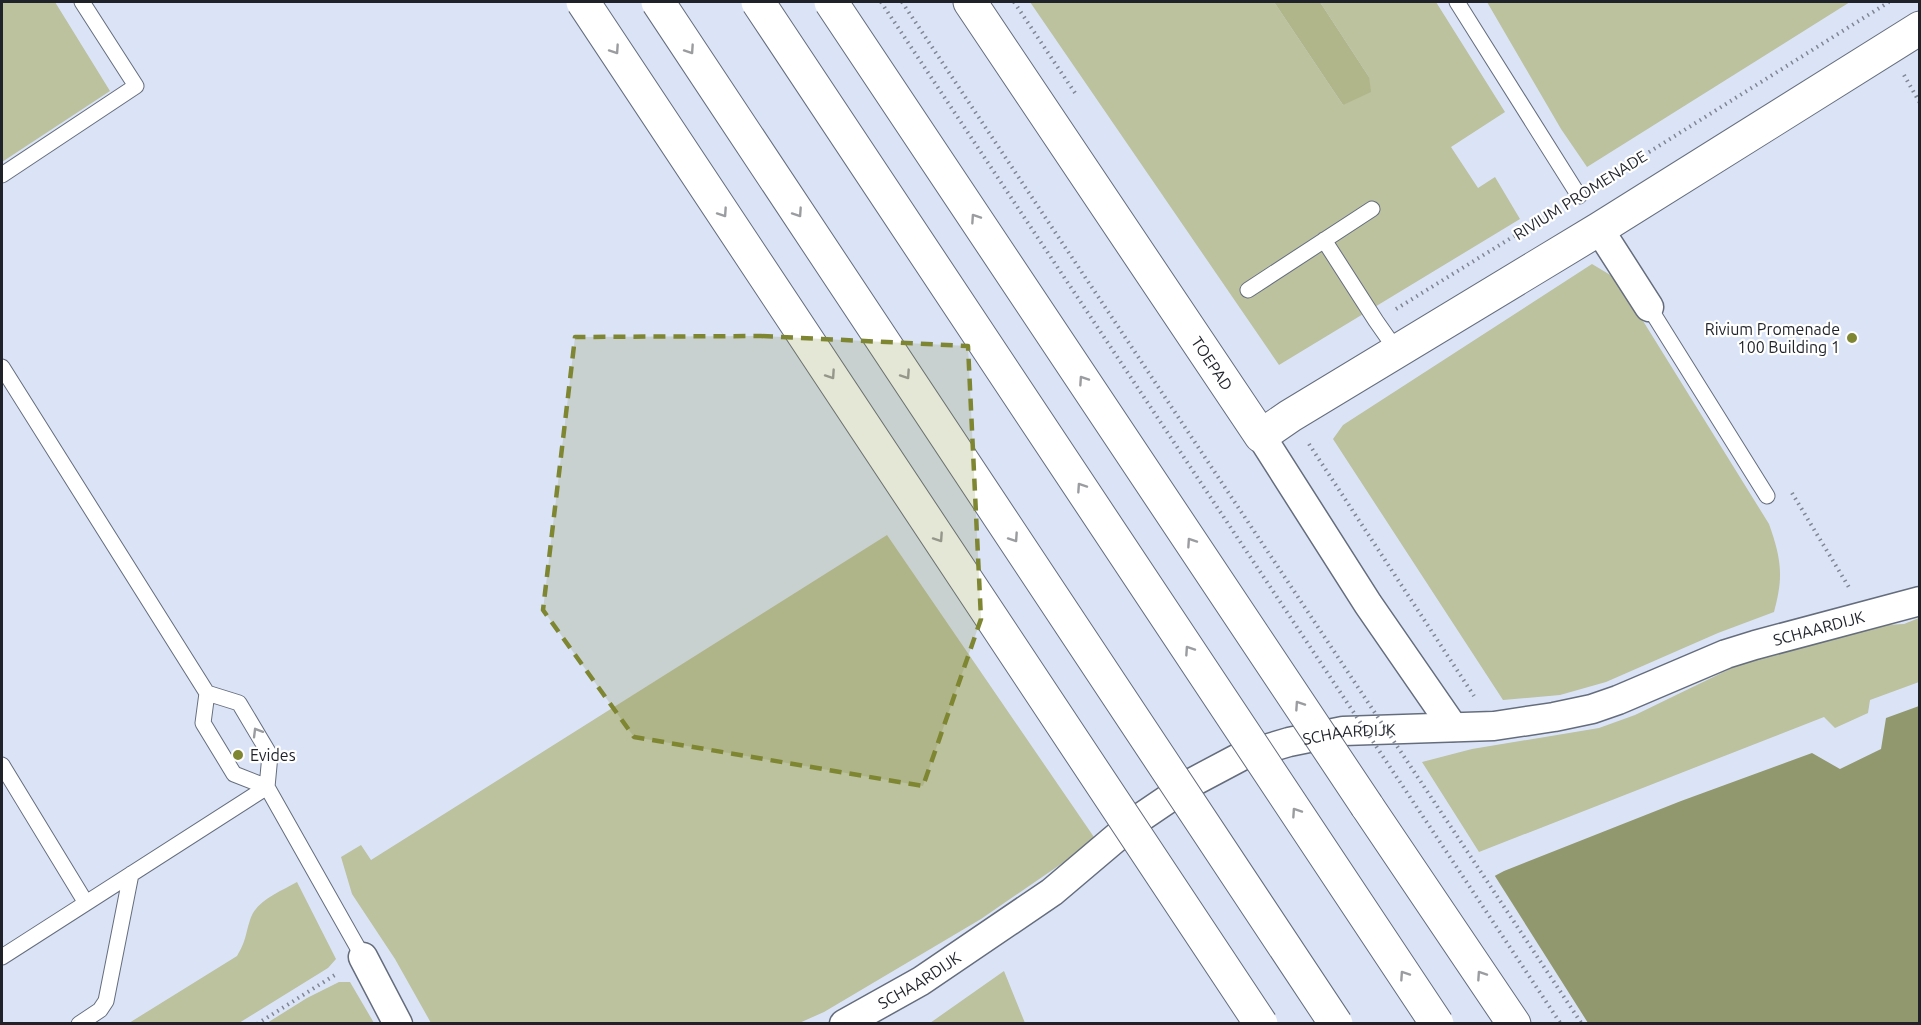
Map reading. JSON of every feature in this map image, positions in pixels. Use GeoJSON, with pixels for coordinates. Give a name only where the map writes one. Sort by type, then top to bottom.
{"type":"FeatureCollection","features":[{"type":"Feature","properties":{"kind":"main road"},"geometry":{"type":"LineString","coordinates":[[583,2],[1261,1023]]}},
{"type":"Feature","properties":{"kind":"main road"},"geometry":{"type":"LineString","coordinates":[[658,2],[1336,1023]]}},
{"type":"Feature","properties":{"kind":"main road"},"geometry":{"type":"LineString","coordinates":[[758,2],[1437,1023]]}},
{"type":"Feature","properties":{"kind":"main road"},"geometry":{"type":"LineString","coordinates":[[831,2],[1514,1023]]}},
{"type":"Feature","properties":{"kind":"main road","name":"TOEPAD"},"geometry":{"type":"LineString","coordinates":[[970,2],[1261,436]]}},
{"type":"Feature","properties":{"kind":"main road"},"geometry":{"type":"LineString","coordinates":[[1261,436],[1290,416],[1599,229],[1920,28]]}},
{"type":"Feature","properties":{"kind":"street"},"geometry":{"type":"LineString","coordinates":[[1599,229],[1649,307]]}},
{"type":"Feature","properties":{"kind":"street","name":"TOEPAD"},"geometry":{"type":"LineString","coordinates":[[1261,436],[1368,604],[1453,727]]}},
{"type":"Feature","properties":{"kind":"street","name":"SCHAARDIJK"},"geometry":{"type":"LineString","coordinates":[[844,1023],[921,981],[1043,899],[1137,820],[1193,782],[1242,756],[1289,742],[1343,731],[1520,723],[1592,709],[1651,687],[1726,654],[1920,601]]}},
{"type":"Feature","properties":{"kind":"street"},"geometry":{"type":"LineString","coordinates":[[363,957],[398,1023]]}},
{"type":"Feature","properties":{"kind":"lane"},"geometry":{"type":"LineString","coordinates":[[2,175],[136,86],[82,2]]}},
{"type":"Feature","properties":{"kind":"lane"},"geometry":{"type":"LineString","coordinates":[[1457,2],[1579,196]]}},
{"type":"Feature","properties":{"kind":"lane"},"geometry":{"type":"LineString","coordinates":[[1248,290],[1372,209]]}},
{"type":"Feature","properties":{"kind":"lane"},"geometry":{"type":"LineString","coordinates":[[1324,240],[1397,351]]}},
{"type":"Feature","properties":{"kind":"lane"},"geometry":{"type":"LineString","coordinates":[[1649,307],[1767,496]]}},
{"type":"Feature","properties":{"kind":"lane"},"geometry":{"type":"LineString","coordinates":[[2,367],[207,693],[203,723],[234,774],[267,787]]}},
{"type":"Feature","properties":{"kind":"lane"},"geometry":{"type":"LineString","coordinates":[[207,693],[239,703],[270,754],[267,787],[363,957]]}},
{"type":"Feature","properties":{"kind":"lane"},"geometry":{"type":"LineString","coordinates":[[2,765],[86,903]]}},
{"type":"Feature","properties":{"kind":"lane"},"geometry":{"type":"LineString","coordinates":[[2,957],[267,787]]}},
{"type":"Feature","properties":{"kind":"lane"},"geometry":{"type":"LineString","coordinates":[[79,1023],[100,1010],[106,1001],[131,874]]}},
{"type":"Feature","properties":{"kind":"path"},"geometry":{"type":"LineString","coordinates":[[881,2],[1561,1023]]}},
{"type":"Feature","properties":{"kind":"path"},"geometry":{"type":"LineString","coordinates":[[902,2],[1582,1023]]}},
{"type":"Feature","properties":{"kind":"path","name":"RIVIUM PROMENADE"},"geometry":{"type":"LineString","coordinates":[[1376,321],[1890,2]]}},
{"type":"Feature","properties":{"kind":"path"},"geometry":{"type":"LineString","coordinates":[[1905,77],[1920,103]]}},
{"type":"Feature","properties":{"kind":"path"},"geometry":{"type":"LineString","coordinates":[[1767,496],[1791,492],[1866,616]]}},
{"type":"Feature","properties":{"kind":"path"},"geometry":{"type":"LineString","coordinates":[[257,1023],[363,957]]}},
{"type":"Feature","properties":{"kind":"highlighted area"},"geometry":{"type":"Polygon","coordinates":[[[761,336],[968,346],[981,619],[923,786],[634,737],[543,610],[575,337],[761,336]]]}},
{"type":"Feature","properties":{"kind":"shaded area"},"geometry":{"type":"Polygon","coordinates":[[[2,2],[55,2],[110,91],[2,162],[2,2]]]}},
{"type":"Feature","properties":{"kind":"shaded area"},"geometry":{"type":"Polygon","coordinates":[[[1030,2],[1274,2],[1343,105],[1369,77],[1320,2],[1436,2],[1505,112],[1451,147],[1478,188],[1495,177],[1520,219],[1279,365],[1030,2]]]}},
{"type":"Feature","properties":{"kind":"shaded area"},"geometry":{"type":"Polygon","coordinates":[[[1274,2],[1320,2],[1369,77],[1371,92],[1343,105],[1274,2]]]}},
{"type":"Feature","properties":{"kind":"shaded area"},"geometry":{"type":"Polygon","coordinates":[[[1487,2],[1850,2],[1587,167],[1561,129],[1487,2]]]}},
{"type":"Feature","properties":{"kind":"shaded area"},"geometry":{"type":"Polygon","coordinates":[[[1592,264],[1617,279],[1769,524],[1780,567],[1777,599],[1774,612],[1718,633],[1606,682],[1560,695],[1503,700],[1333,439],[1343,425],[1592,264]]]}},
{"type":"Feature","properties":{"kind":"shaded area"},"geometry":{"type":"Polygon","coordinates":[[[887,535],[1096,840],[981,919],[824,1012],[797,1024],[431,1023],[395,959],[352,894],[341,857],[361,845],[371,860],[887,535]]]}},
{"type":"Feature","properties":{"kind":"shaded area"},"geometry":{"type":"Polygon","coordinates":[[[1919,618],[1919,682],[1870,700],[1868,713],[1835,728],[1824,717],[1479,852],[1422,762],[1472,749],[1599,728],[1635,715],[1738,665],[1869,626],[1904,624],[1919,618]]]}},
{"type":"Feature","properties":{"kind":"shaded area"},"geometry":{"type":"Polygon","coordinates":[[[1919,706],[1919,1023],[1584,1023],[1568,1002],[1532,1023],[1214,1024],[1504,871],[1681,801],[1812,753],[1840,769],[1881,749],[1886,718],[1919,706]]]}},
{"type":"Feature","properties":{"kind":"shaded area"},"geometry":{"type":"Polygon","coordinates":[[[297,882],[336,959],[328,968],[239,1023],[129,1023],[237,956],[257,907],[269,897],[297,882]]]}},
{"type":"Feature","properties":{"kind":"shaded area"},"geometry":{"type":"Polygon","coordinates":[[[1004,971],[1025,1023],[930,1023],[1004,971]]]}},
{"type":"Feature","properties":{"kind":"shaded area"},"geometry":{"type":"Polygon","coordinates":[[[339,982],[350,982],[374,1023],[267,1023],[307,998],[339,982]]]}},
{"type":"Feature","properties":{"kind":"pier"},"geometry":{"type":"Polygon","coordinates":[[[1493,873],[1588,1023],[1580,1024],[1567,1005],[1537,1024],[1214,1023],[1212,1021],[1493,873]]]}},
{"type":"Feature","properties":{"kind":"place","name":"Rivium Promenade 100 Building 1"},"geometry":{"type":"Point","coordinates":[1852,338]}},
{"type":"Feature","properties":{"kind":"place","name":"Evides"},"geometry":{"type":"Point","coordinates":[238,755]}}]}
